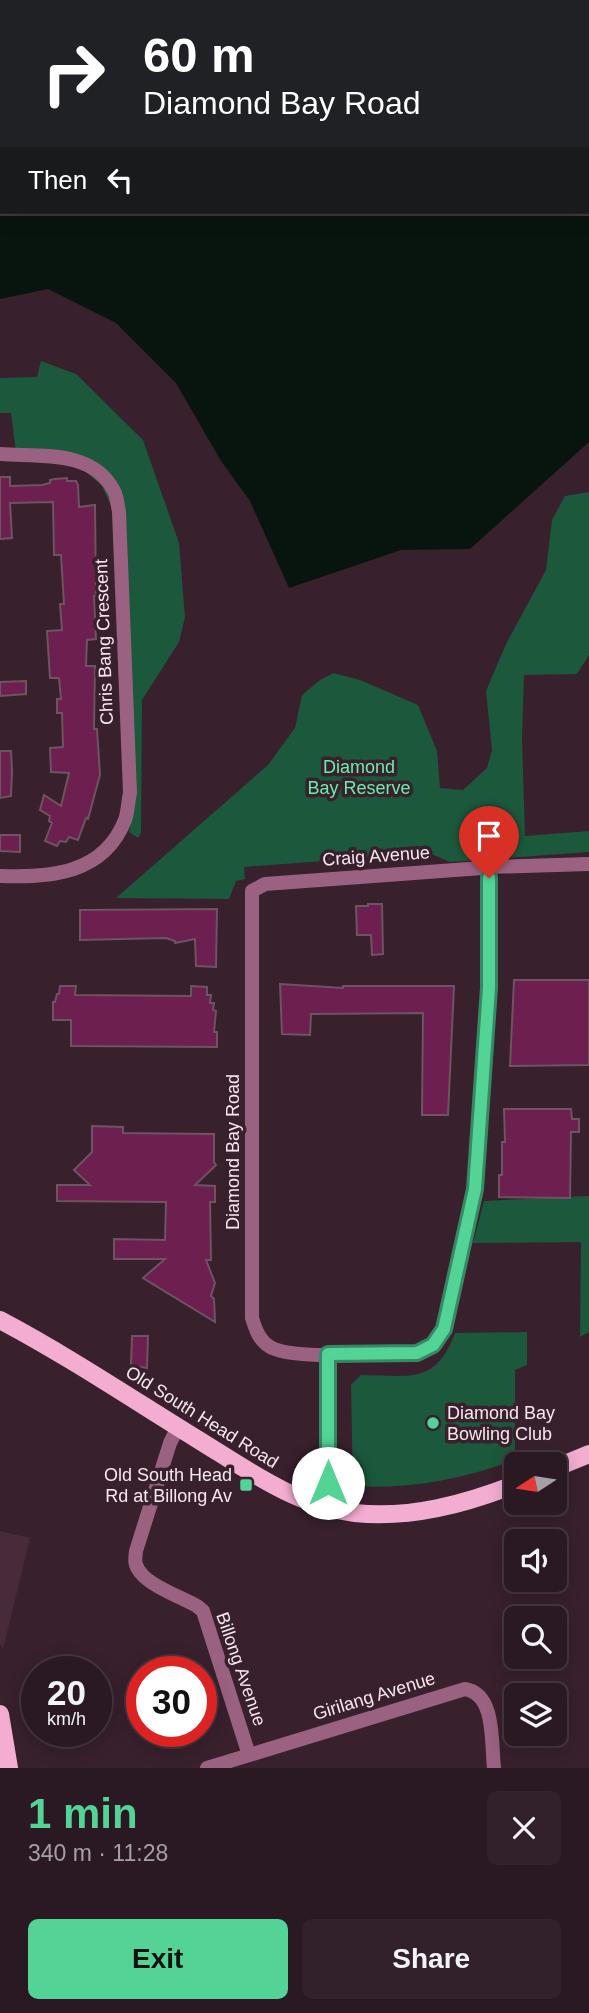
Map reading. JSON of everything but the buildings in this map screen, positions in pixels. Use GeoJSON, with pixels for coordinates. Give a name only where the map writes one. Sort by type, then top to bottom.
{"type":"FeatureCollection","features":[{"type":"Feature","properties":{"kind":"main road","name":"Old South Head Road"},"geometry":{"type":"LineString","coordinates":[[0,1321],[62,1355],[282,1490],[325,1507],[375,1515],[411,1513],[461,1503],[504,1488]]}},
{"type":"Feature","properties":{"kind":"main road"},"geometry":{"type":"LineString","coordinates":[[567,1463],[589,1454]]}},
{"type":"Feature","properties":{"kind":"main road"},"geometry":{"type":"LineString","coordinates":[[0,1714],[9,1768]]}},
{"type":"Feature","properties":{"kind":"street","name":"Chris Bang Crescent"},"geometry":{"type":"LineString","coordinates":[[0,454],[76,459],[95,467],[115,491],[119,512],[130,793],[126,818],[115,838],[87,864],[49,876],[0,876]]}},
{"type":"Feature","properties":{"kind":"street","name":"Craig Avenue"},"geometry":{"type":"LineString","coordinates":[[252,891],[265,884],[489,867],[589,864]]}},
{"type":"Feature","properties":{"kind":"street","name":"Diamond Bay Road"},"geometry":{"type":"LineString","coordinates":[[252,891],[252,1318],[256,1331],[263,1342],[284,1352],[417,1353],[433,1345],[444,1329],[475,1189],[489,988],[489,867]]}},
{"type":"Feature","properties":{"kind":"street"},"geometry":{"type":"LineString","coordinates":[[325,1507],[328,1483],[328,1354]]}},
{"type":"Feature","properties":{"kind":"street","name":"Billong Avenue"},"geometry":{"type":"LineString","coordinates":[[178,1427],[170,1443],[143,1527],[135,1563],[139,1572],[149,1580],[197,1606],[203,1612],[249,1755]]}},
{"type":"Feature","properties":{"kind":"street","name":"Girilang Avenue"},"geometry":{"type":"LineString","coordinates":[[207,1768],[464,1689],[476,1692],[485,1701],[494,1768]]}},
{"type":"Feature","properties":{"kind":"shaded area"},"geometry":{"type":"Polygon","coordinates":[[[0,214],[589,214],[589,442],[470,549],[401,550],[289,588],[250,501],[221,461],[176,383],[116,323],[48,289],[0,299],[0,214]]]}},
{"type":"Feature","properties":{"kind":"shaded area"},"geometry":{"type":"Polygon","coordinates":[[[0,1531],[30,1538],[3,1649],[0,1643],[0,1531]]]}},
{"type":"Feature","properties":{"kind":"green space"},"geometry":{"type":"Polygon","coordinates":[[[41,361],[76,374],[143,440],[179,543],[185,617],[179,642],[142,700],[141,833],[138,838],[129,832],[132,815],[119,524],[102,486],[72,460],[16,452],[11,413],[0,413],[0,378],[37,377],[41,361]]]}},
{"type":"Feature","properties":{"kind":"green space","name":"Diamond Bay Reserve"},"geometry":{"type":"Polygon","coordinates":[[[589,492],[589,655],[577,674],[524,675],[522,738],[525,836],[589,831],[589,852],[450,862],[429,853],[244,867],[245,879],[236,881],[229,899],[116,898],[268,765],[295,728],[302,695],[333,673],[360,680],[418,705],[437,751],[440,788],[463,790],[487,768],[492,750],[486,691],[506,644],[546,570],[552,520],[565,496],[589,492]]]}},
{"type":"Feature","properties":{"kind":"green space"},"geometry":{"type":"Polygon","coordinates":[[[589,1196],[589,1332],[580,1337],[581,1242],[473,1243],[484,1201],[589,1196]]]}},
{"type":"Feature","properties":{"kind":"green space","name":"Diamond Bay Bowling Club"},"geometry":{"type":"Polygon","coordinates":[[[527,1332],[527,1365],[515,1370],[515,1452],[504,1452],[504,1464],[435,1482],[353,1486],[351,1385],[361,1375],[407,1376],[429,1370],[439,1362],[455,1333],[527,1332]]]}},
{"type":"Feature","properties":{"kind":"place","name":"Diamond Bay Bowling Club"},"geometry":{"type":"Point","coordinates":[433,1423]}},
{"type":"Feature","properties":{"kind":"place","name":"Old South Head Rd at Billong Av"},"geometry":{"type":"Point","coordinates":[246,1485]}},
{"type":"Feature","properties":{"kind":"route"},"geometry":{"type":"LineString","coordinates":[[328,1483],[328,1354],[417,1353],[433,1345],[444,1329],[475,1189],[489,988],[489,878]]}}]}
